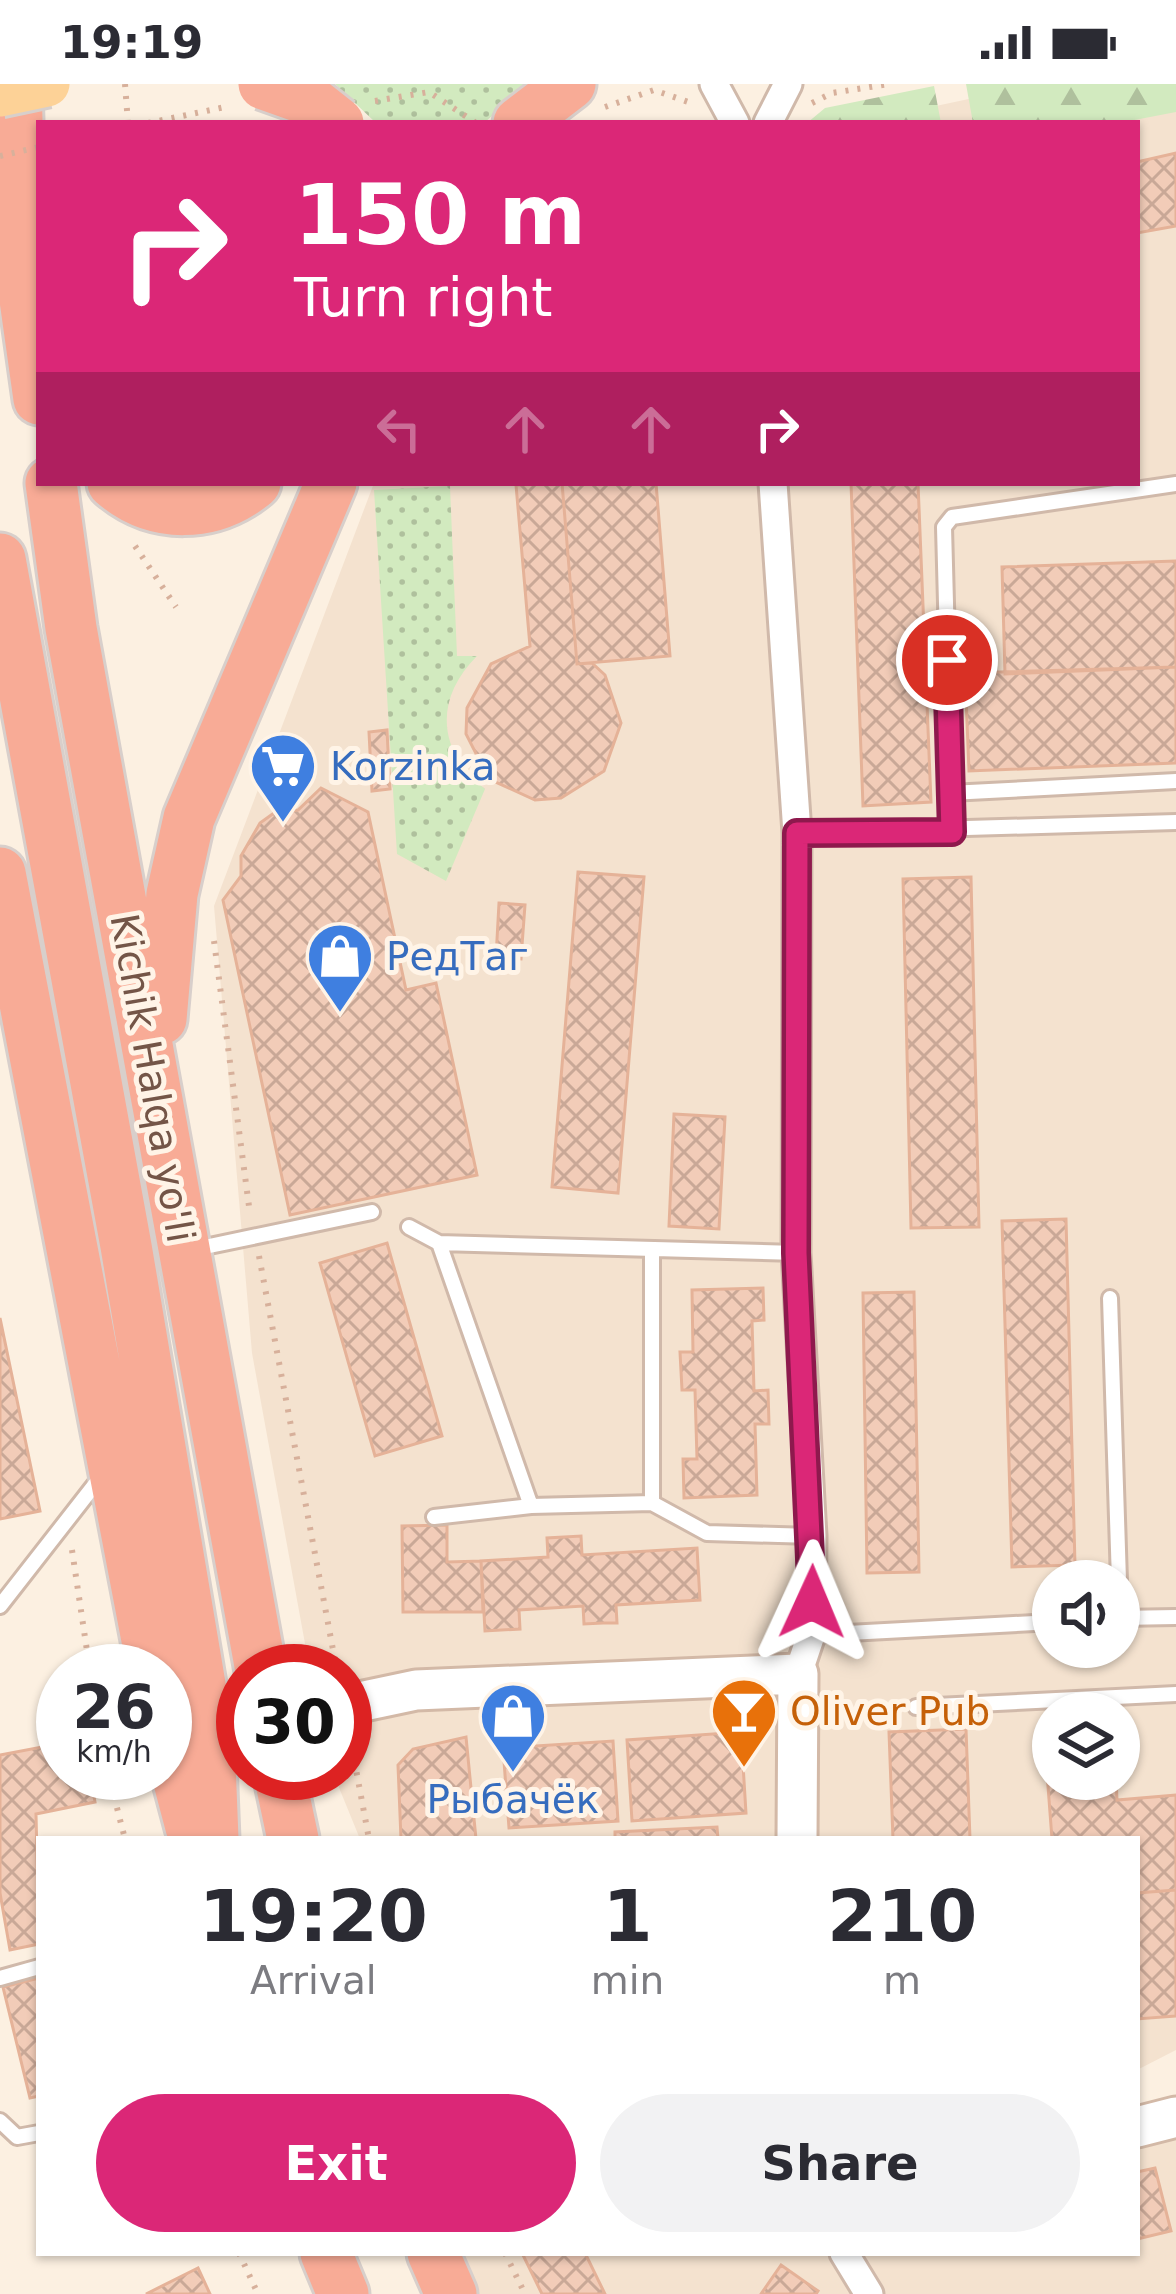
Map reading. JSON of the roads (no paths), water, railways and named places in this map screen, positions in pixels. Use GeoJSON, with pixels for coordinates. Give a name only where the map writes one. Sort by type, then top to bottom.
{"type":"FeatureCollection","features":[{"type":"Feature","properties":{"kind":"highway"},"geometry":{"type":"LineString","coordinates":[[17,84],[36,188]]}},
{"type":"Feature","properties":{"kind":"highway"},"geometry":{"type":"LineString","coordinates":[[17,84],[21,271],[36,378]]}},
{"type":"Feature","properties":{"kind":"highway"},"geometry":{"type":"LineString","coordinates":[[249,94],[309,100],[350,114]]}},
{"type":"Feature","properties":{"kind":"highway"},"geometry":{"type":"LineString","coordinates":[[527,120],[587,96]]}},
{"type":"Feature","properties":{"kind":"highway","name":"Kichik Halqa yo'li"},"geometry":{"type":"LineString","coordinates":[[51,486],[71,628],[256,1644]]}},
{"type":"Feature","properties":{"kind":"highway"},"geometry":{"type":"LineString","coordinates":[[118,486],[152,505],[202,509],[249,486]]}},
{"type":"Feature","properties":{"kind":"highway"},"geometry":{"type":"LineString","coordinates":[[155,1091],[172,894],[189,818],[330,486]]}},
{"type":"Feature","properties":{"kind":"highway"},"geometry":{"type":"LineString","coordinates":[[0,559],[126,1246],[213,1836]]}},
{"type":"Feature","properties":{"kind":"highway"},"geometry":{"type":"LineString","coordinates":[[0,873],[148,1644]]}},
{"type":"Feature","properties":{"kind":"highway"},"geometry":{"type":"LineString","coordinates":[[195,1836],[196,1736]]}},
{"type":"Feature","properties":{"kind":"highway"},"geometry":{"type":"LineString","coordinates":[[285,1800],[292,1836]]}},
{"type":"Feature","properties":{"kind":"highway"},"geometry":{"type":"LineString","coordinates":[[327,2256],[343,2294]]}},
{"type":"Feature","properties":{"kind":"highway"},"geometry":{"type":"LineString","coordinates":[[434,2256],[451,2294]]}},
{"type":"Feature","properties":{"kind":"main road"},"geometry":{"type":"LineString","coordinates":[[0,94],[47,84]]}},
{"type":"Feature","properties":{"kind":"street"},"geometry":{"type":"LineString","coordinates":[[714,84],[733,120]]}},
{"type":"Feature","properties":{"kind":"street"},"geometry":{"type":"LineString","coordinates":[[770,120],[788,84]]}},
{"type":"Feature","properties":{"kind":"street"},"geometry":{"type":"LineString","coordinates":[[773,486],[797,833],[796,1253],[812,1536],[811,1635],[798,1674],[797,1836]]}},
{"type":"Feature","properties":{"kind":"street"},"geometry":{"type":"LineString","coordinates":[[372,1710],[416,1690],[798,1674]]}},
{"type":"Feature","properties":{"kind":"street"},"geometry":{"type":"LineString","coordinates":[[1140,2126],[1176,2117]]}},
{"type":"Feature","properties":{"kind":"street"},"geometry":{"type":"LineString","coordinates":[[846,2256],[869,2294]]}},
{"type":"Feature","properties":{"kind":"lane"},"geometry":{"type":"LineString","coordinates":[[952,832],[944,527],[952,518],[967,515],[1176,484]]}},
{"type":"Feature","properties":{"kind":"lane"},"geometry":{"type":"LineString","coordinates":[[950,793],[1176,781]]}},
{"type":"Feature","properties":{"kind":"lane"},"geometry":{"type":"LineString","coordinates":[[797,833],[1176,822]]}},
{"type":"Feature","properties":{"kind":"lane"},"geometry":{"type":"LineString","coordinates":[[184,1251],[372,1212]]}},
{"type":"Feature","properties":{"kind":"lane"},"geometry":{"type":"LineString","coordinates":[[409,1227],[439,1243],[796,1253]]}},
{"type":"Feature","properties":{"kind":"lane"},"geometry":{"type":"LineString","coordinates":[[439,1243],[531,1506]]}},
{"type":"Feature","properties":{"kind":"lane"},"geometry":{"type":"LineString","coordinates":[[652,1249],[652,1503]]}},
{"type":"Feature","properties":{"kind":"lane"},"geometry":{"type":"LineString","coordinates":[[1110,1298],[1118,1560]]}},
{"type":"Feature","properties":{"kind":"lane"},"geometry":{"type":"LineString","coordinates":[[0,1606],[112,1460]]}},
{"type":"Feature","properties":{"kind":"lane"},"geometry":{"type":"LineString","coordinates":[[434,1516],[531,1506],[652,1503],[707,1533],[812,1536]]}},
{"type":"Feature","properties":{"kind":"lane"},"geometry":{"type":"LineString","coordinates":[[1140,1618],[1176,1617]]}},
{"type":"Feature","properties":{"kind":"lane"},"geometry":{"type":"LineString","coordinates":[[811,1635],[1032,1623]]}},
{"type":"Feature","properties":{"kind":"lane"},"geometry":{"type":"LineString","coordinates":[[916,1706],[1176,1694]]}},
{"type":"Feature","properties":{"kind":"lane"},"geometry":{"type":"LineString","coordinates":[[0,1978],[36,1968]]}},
{"type":"Feature","properties":{"kind":"lane"},"geometry":{"type":"LineString","coordinates":[[0,2121],[17,2137],[36,2134]]}},
{"type":"Feature","properties":{"kind":"place","name":"Korzinka"},"geometry":{"type":"Point","coordinates":[283,825]}},
{"type":"Feature","properties":{"kind":"place","name":"РедТаг"},"geometry":{"type":"Point","coordinates":[340,1015]}},
{"type":"Feature","properties":{"kind":"place","name":"Oliver Pub"},"geometry":{"type":"Point","coordinates":[744,1770]}},
{"type":"Feature","properties":{"kind":"place","name":"Рыбачёк"},"geometry":{"type":"Point","coordinates":[513,1775]}}]}
